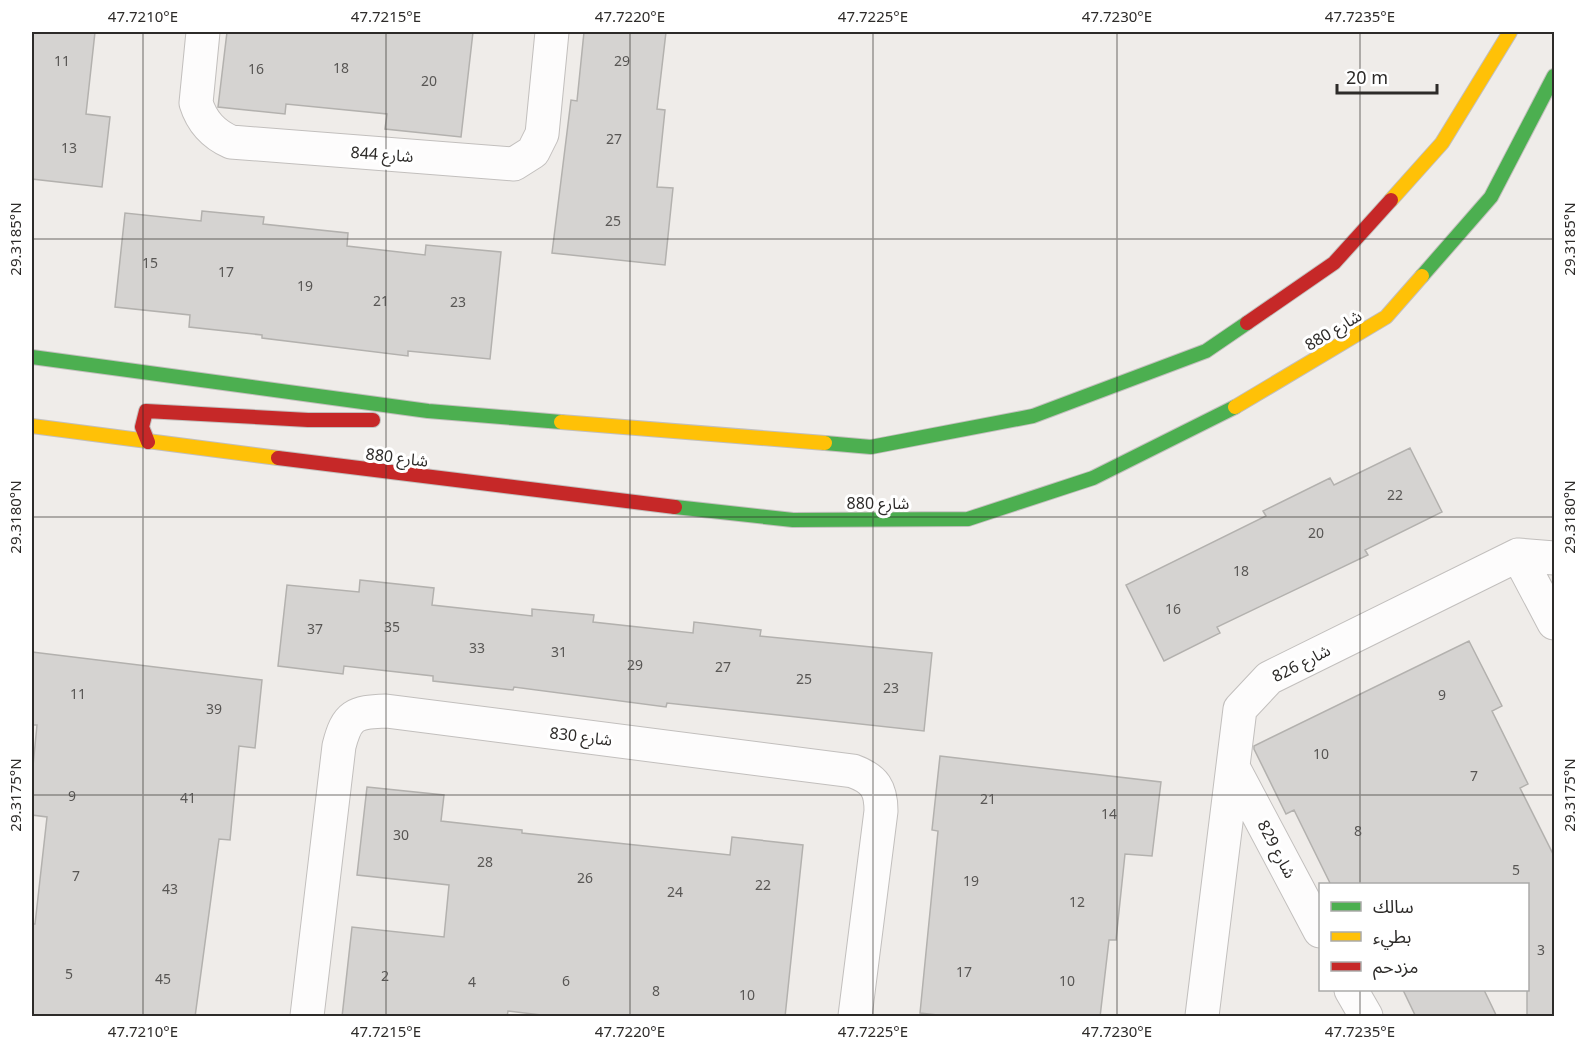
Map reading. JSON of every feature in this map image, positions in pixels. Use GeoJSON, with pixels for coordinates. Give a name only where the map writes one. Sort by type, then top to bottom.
{"type":"FeatureCollection","features":[{"type":"Feature","properties":{"kind":"street","name":"شارع 844"},"geometry":{"type":"LineString","coordinates":[[203,32],[196,103],[200,114],[215,135],[231,142],[514,165],[533,152],[542,134],[552,32]]}},
{"type":"Feature","properties":{"kind":"street"},"geometry":{"type":"LineString","coordinates":[[32,357],[428,411],[871,447],[1033,416],[1206,351],[1334,263],[1442,143],[1509,32]]}},
{"type":"Feature","properties":{"kind":"street","name":"شارع 880"},"geometry":{"type":"LineString","coordinates":[[32,426],[503,488],[793,520],[968,519],[1094,478],[1258,395],[1386,317],[1491,197],[1554,76]]}},
{"type":"Feature","properties":{"kind":"street"},"geometry":{"type":"LineString","coordinates":[[148,442],[141,431],[141,421],[146,411],[364,421],[428,411]]}},
{"type":"Feature","properties":{"kind":"street"},"geometry":{"type":"LineString","coordinates":[[1518,555],[1554,558]]}},
{"type":"Feature","properties":{"kind":"street"},"geometry":{"type":"LineString","coordinates":[[1518,555],[1554,623]]}},
{"type":"Feature","properties":{"kind":"street","name":"شارع 826"},"geometry":{"type":"LineString","coordinates":[[1202,1017],[1240,709],[1269,678],[1518,555]]}},
{"type":"Feature","properties":{"kind":"street","name":"شارع 830"},"geometry":{"type":"LineString","coordinates":[[307,1017],[339,746],[344,727],[352,717],[363,712],[386,711],[853,771],[868,776],[881,796],[881,811],[855,1017]]}},
{"type":"Feature","properties":{"kind":"street","name":"شارع 829"},"geometry":{"type":"LineString","coordinates":[[1233,767],[1319,930]]}},
{"type":"Feature","properties":{"kind":"street"},"geometry":{"type":"LineString","coordinates":[[1352,991],[1366,1017]]}},
{"type":"Feature","properties":{"kind":"building"},"geometry":{"type":"Polygon","coordinates":[[[32,32],[95,32],[86,114],[110,117],[102,187],[32,179],[32,32]]]}},
{"type":"Feature","properties":{"kind":"building"},"geometry":{"type":"Polygon","coordinates":[[[227,32],[473,32],[461,137],[385,129],[387,114],[286,104],[285,114],[218,107],[227,32]]]}},
{"type":"Feature","properties":{"kind":"building"},"geometry":{"type":"Polygon","coordinates":[[[584,32],[666,32],[657,109],[665,110],[657,187],[673,188],[665,265],[552,253],[571,100],[577,101],[584,32]]]}},
{"type":"Feature","properties":{"kind":"building"},"geometry":{"type":"Polygon","coordinates":[[[202,211],[264,217],[263,224],[348,233],[347,246],[425,255],[426,245],[501,252],[490,359],[408,351],[408,356],[262,338],[262,335],[189,327],[190,315],[115,307],[125,213],[201,221],[202,211]]]}},
{"type":"Feature","properties":{"kind":"building"},"geometry":{"type":"Polygon","coordinates":[[[1410,448],[1442,512],[1365,550],[1368,555],[1217,627],[1220,633],[1164,661],[1126,585],[1266,516],[1263,511],[1330,478],[1334,485],[1410,448]]]}},
{"type":"Feature","properties":{"kind":"building"},"geometry":{"type":"Polygon","coordinates":[[[360,580],[434,588],[432,605],[532,616],[532,609],[594,615],[593,622],[693,633],[694,622],[761,630],[760,636],[932,653],[924,731],[667,703],[666,707],[514,687],[513,690],[433,681],[433,676],[344,666],[343,674],[278,666],[287,585],[359,592],[360,580]]]}},
{"type":"Feature","properties":{"kind":"building"},"geometry":{"type":"Polygon","coordinates":[[[1469,641],[1502,706],[1492,711],[1528,784],[1520,788],[1554,856],[1554,1017],[1527,1017],[1529,883],[1330,883],[1294,810],[1286,814],[1254,746],[1469,641]]]}},
{"type":"Feature","properties":{"kind":"building"},"geometry":{"type":"Polygon","coordinates":[[[32,652],[262,680],[255,748],[239,746],[230,840],[219,839],[195,1017],[32,1017],[32,924],[35,924],[47,817],[32,815],[32,776],[37,725],[32,725],[32,652]]]}},
{"type":"Feature","properties":{"kind":"building"},"geometry":{"type":"Polygon","coordinates":[[[940,756],[1161,782],[1152,856],[1125,854],[1116,940],[1109,940],[1100,1017],[955,1017],[920,1013],[938,831],[932,830],[940,756]]]}},
{"type":"Feature","properties":{"kind":"building"},"geometry":{"type":"Polygon","coordinates":[[[367,787],[444,795],[441,821],[522,830],[522,833],[730,855],[732,837],[803,845],[785,1017],[558,1017],[508,1011],[507,1017],[342,1017],[352,927],[444,937],[449,885],[357,875],[367,787]]]}},
{"type":"Feature","properties":{"kind":"building"},"geometry":{"type":"Polygon","coordinates":[[[1403,991],[1484,991],[1497,1017],[1416,1017],[1403,991]]]}},
{"type":"Feature","properties":{"kind":"traffic: fast"},"geometry":{"type":"LineString","coordinates":[[1422,276],[1491,197],[1554,76]]}},
{"type":"Feature","properties":{"kind":"traffic: fast"},"geometry":{"type":"LineString","coordinates":[[825,443],[871,447],[1033,416],[1206,351],[1247,323]]}},
{"type":"Feature","properties":{"kind":"traffic: fast"},"geometry":{"type":"LineString","coordinates":[[32,357],[428,411],[561,422]]}},
{"type":"Feature","properties":{"kind":"traffic: fast"},"geometry":{"type":"LineString","coordinates":[[675,507],[793,520],[968,519],[1093,478],[1235,407]]}},
{"type":"Feature","properties":{"kind":"traffic: slow"},"geometry":{"type":"LineString","coordinates":[[1391,200],[1442,143],[1510,32]]}},
{"type":"Feature","properties":{"kind":"traffic: slow"},"geometry":{"type":"LineString","coordinates":[[1235,407],[1386,317],[1422,276]]}},
{"type":"Feature","properties":{"kind":"traffic: slow"},"geometry":{"type":"LineString","coordinates":[[561,422],[825,443]]}},
{"type":"Feature","properties":{"kind":"traffic: slow"},"geometry":{"type":"LineString","coordinates":[[32,426],[278,458]]}},
{"type":"Feature","properties":{"kind":"traffic: jam"},"geometry":{"type":"LineString","coordinates":[[1247,323],[1334,263],[1391,200]]}},
{"type":"Feature","properties":{"kind":"traffic: jam"},"geometry":{"type":"LineString","coordinates":[[148,442],[142,427],[146,411],[308,420],[373,420]]}},
{"type":"Feature","properties":{"kind":"traffic: jam"},"geometry":{"type":"LineString","coordinates":[[278,458],[675,507]]}}]}
